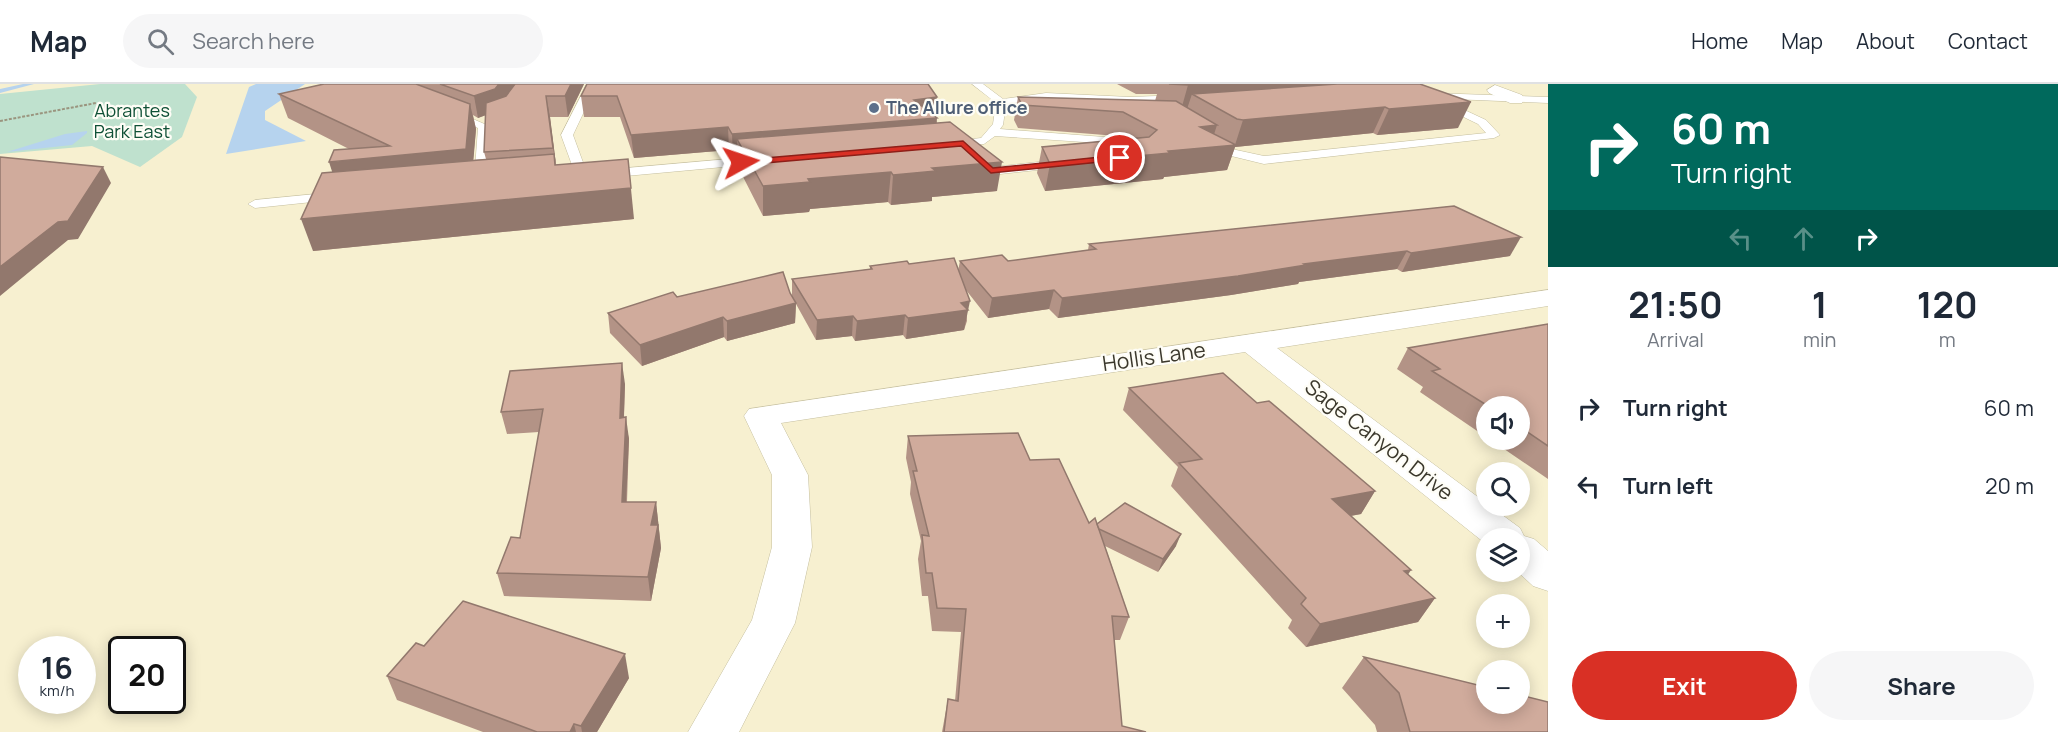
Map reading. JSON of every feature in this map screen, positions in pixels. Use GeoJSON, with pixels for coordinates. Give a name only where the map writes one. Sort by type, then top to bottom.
{"type":"FeatureCollection","features":[{"type":"Feature","properties":{"kind":"street"},"geometry":{"type":"LineString","coordinates":[[1491,88],[1516,99]]}},
{"type":"Feature","properties":{"kind":"street","name":"Hollis Lane"},"geometry":{"type":"LineString","coordinates":[[713,732],[773,623],[792,547],[790,475],[760,416],[1548,298]]}},
{"type":"Feature","properties":{"kind":"street","name":"Sage Canyon Drive"},"geometry":{"type":"LineString","coordinates":[[1252,343],[1493,528]]}},
{"type":"Feature","properties":{"kind":"street"},"geometry":{"type":"LineString","coordinates":[[1530,558],[1548,575]]}},
{"type":"Feature","properties":{"kind":"lane"},"geometry":{"type":"LineString","coordinates":[[592,84],[567,135],[576,176],[775,159]]}},
{"type":"Feature","properties":{"kind":"lane"},"geometry":{"type":"LineString","coordinates":[[977,84],[1001,102],[1026,108]]}},
{"type":"Feature","properties":{"kind":"lane"},"geometry":{"type":"LineString","coordinates":[[1073,84],[1081,97]]}},
{"type":"Feature","properties":{"kind":"lane"},"geometry":{"type":"LineString","coordinates":[[1422,93],[1491,88],[1548,91]]}},
{"type":"Feature","properties":{"kind":"lane"},"geometry":{"type":"LineString","coordinates":[[1422,93],[1548,100]]}},
{"type":"Feature","properties":{"kind":"lane"},"geometry":{"type":"LineString","coordinates":[[1193,132],[1222,151],[1264,160],[1494,135],[1482,122],[1422,93]]}},
{"type":"Feature","properties":{"kind":"lane"},"geometry":{"type":"LineString","coordinates":[[1001,102],[1019,96],[1124,100],[1200,98]]}},
{"type":"Feature","properties":{"kind":"lane"},"geometry":{"type":"LineString","coordinates":[[1152,99],[1164,115]]}},
{"type":"Feature","properties":{"kind":"lane"},"geometry":{"type":"LineString","coordinates":[[940,145],[984,141],[998,125],[1001,102]]}},
{"type":"Feature","properties":{"kind":"lane"},"geometry":{"type":"LineString","coordinates":[[436,107],[484,122],[479,182]]}},
{"type":"Feature","properties":{"kind":"lane"},"geometry":{"type":"LineString","coordinates":[[992,132],[1117,141],[1142,156],[1118,158]]}},
{"type":"Feature","properties":{"kind":"lane"},"geometry":{"type":"LineString","coordinates":[[963,143],[991,171],[1072,163]]}},
{"type":"Feature","properties":{"kind":"lane"},"geometry":{"type":"LineString","coordinates":[[255,204],[350,195]]}},
{"type":"Feature","properties":{"kind":"path"},"geometry":{"type":"LineString","coordinates":[[0,121],[96,103]]}},
{"type":"Feature","properties":{"kind":"green space","name":"Abrantes Park East"},"geometry":{"type":"Polygon","coordinates":[[[100,84],[185,84],[197,97],[182,137],[140,167],[92,146],[0,154],[0,94],[100,84]]]}},
{"type":"Feature","properties":{"kind":"water"},"geometry":{"type":"Polygon","coordinates":[[[256,84],[305,84],[265,111],[265,120],[306,141],[226,154],[249,87],[256,84]]]}},
{"type":"Feature","properties":{"kind":"water"},"geometry":{"type":"Polygon","coordinates":[[[87,131],[72,145],[7,152],[65,134],[87,131]]]}},
{"type":"Feature","properties":{"kind":"building"},"geometry":{"type":"Polygon","coordinates":[[[324,84],[416,84],[470,104],[466,149],[329,162],[334,150],[390,146],[279,94],[324,84]]]}},
{"type":"Feature","properties":{"kind":"building"},"geometry":{"type":"Polygon","coordinates":[[[440,84],[499,84],[495,89],[474,96],[440,84]]]}},
{"type":"Feature","properties":{"kind":"building"},"geometry":{"type":"Polygon","coordinates":[[[515,84],[571,84],[565,96],[546,96],[553,148],[484,152],[486,103],[506,96],[515,84]]]}},
{"type":"Feature","properties":{"kind":"building"},"geometry":{"type":"Polygon","coordinates":[[[587,84],[928,84],[937,97],[914,100],[937,118],[732,134],[728,127],[631,135],[617,96],[581,96],[587,84]]]}},
{"type":"Feature","properties":{"kind":"building"},"geometry":{"type":"Polygon","coordinates":[[[1337,84],[1420,84],[1471,102],[1243,120],[1237,119],[1192,94],[1337,84]]]}},
{"type":"Feature","properties":{"kind":"building"},"geometry":{"type":"Polygon","coordinates":[[[1018,97],[1176,101],[1217,125],[1200,127],[1236,145],[1050,164],[1042,147],[1149,137],[1157,130],[1123,112],[1022,105],[1018,97]]]}},
{"type":"Feature","properties":{"kind":"building"},"geometry":{"type":"Polygon","coordinates":[[[950,122],[1002,162],[932,168],[936,171],[893,175],[891,172],[808,179],[810,182],[763,186],[737,139],[950,122]]]}},
{"type":"Feature","properties":{"kind":"building"},"geometry":{"type":"Polygon","coordinates":[[[554,154],[555,165],[628,159],[631,188],[301,219],[322,173],[554,154]]]}},
{"type":"Feature","properties":{"kind":"building"},"geometry":{"type":"Polygon","coordinates":[[[0,157],[103,167],[68,221],[58,222],[0,267],[0,157]]]}},
{"type":"Feature","properties":{"kind":"building"},"geometry":{"type":"Polygon","coordinates":[[[1454,206],[1521,237],[1411,253],[1407,251],[1304,264],[1306,265],[1238,276],[1062,298],[1054,290],[992,298],[960,261],[1002,255],[1008,261],[1096,249],[1089,244],[1454,206]]]}},
{"type":"Feature","properties":{"kind":"building"},"geometry":{"type":"Polygon","coordinates":[[[954,258],[970,301],[961,303],[968,310],[908,318],[905,315],[857,321],[853,316],[817,320],[792,279],[872,269],[870,266],[907,261],[909,264],[954,258]]]}},
{"type":"Feature","properties":{"kind":"building"},"geometry":{"type":"Polygon","coordinates":[[[783,272],[796,303],[727,321],[723,317],[640,345],[608,313],[673,292],[677,297],[783,272]]]}},
{"type":"Feature","properties":{"kind":"building"},"geometry":{"type":"Polygon","coordinates":[[[1548,324],[1548,446],[1530,434],[1530,396],[1476,396],[1476,398],[1432,371],[1440,369],[1408,348],[1548,324]]]}},
{"type":"Feature","properties":{"kind":"building"},"geometry":{"type":"Polygon","coordinates":[[[622,363],[620,418],[626,417],[622,502],[656,502],[651,525],[658,525],[648,577],[497,573],[511,537],[520,538],[543,409],[501,412],[510,371],[622,363]]]}},
{"type":"Feature","properties":{"kind":"building"},"geometry":{"type":"Polygon","coordinates":[[[1223,373],[1257,403],[1269,401],[1375,491],[1332,499],[1411,570],[1404,571],[1435,598],[1320,624],[1301,604],[1306,598],[1179,463],[1202,459],[1129,388],[1223,373]]]}},
{"type":"Feature","properties":{"kind":"building"},"geometry":{"type":"Polygon","coordinates":[[[1018,433],[1030,460],[1059,459],[1089,523],[1095,518],[1129,617],[1112,616],[1122,726],[1146,732],[944,732],[948,699],[958,701],[966,609],[937,608],[932,573],[926,573],[922,535],[929,536],[913,471],[917,471],[908,436],[1018,433]]]}},
{"type":"Feature","properties":{"kind":"building"},"geometry":{"type":"Polygon","coordinates":[[[1125,503],[1181,534],[1163,559],[1099,529],[1097,524],[1125,503]]]}},
{"type":"Feature","properties":{"kind":"building"},"geometry":{"type":"Polygon","coordinates":[[[463,601],[625,654],[581,726],[574,724],[570,732],[537,732],[387,676],[416,643],[424,646],[463,601]]]}},
{"type":"Feature","properties":{"kind":"building"},"geometry":{"type":"Polygon","coordinates":[[[1364,657],[1476,685],[1476,714],[1530,714],[1530,698],[1548,702],[1548,732],[1410,732],[1399,693],[1364,657]]]}},
{"type":"Feature","properties":{"kind":"waterway"},"geometry":{"type":"LineString","coordinates":[[0,91],[31,84]]}},
{"type":"Feature","properties":{"kind":"place","name":"The Allure office"},"geometry":{"type":"Point","coordinates":[874,108]}},
{"type":"Feature","properties":{"kind":"route"},"geometry":{"type":"LineString","coordinates":[[741,162],[963,143],[991,171],[1120,158]]}}]}
